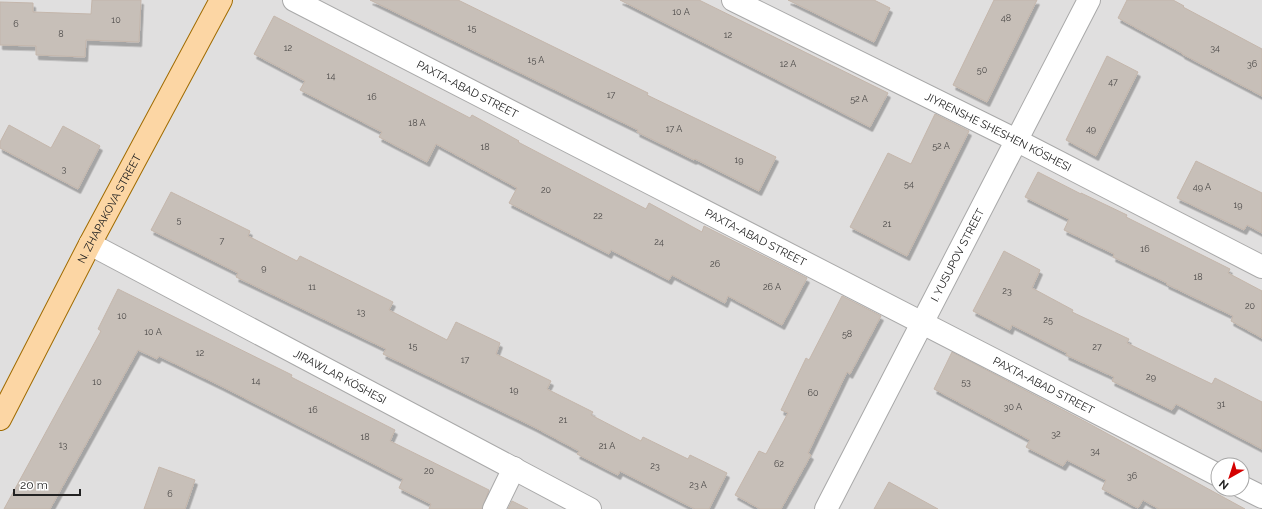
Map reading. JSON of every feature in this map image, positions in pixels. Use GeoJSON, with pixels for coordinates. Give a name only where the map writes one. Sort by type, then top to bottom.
{"type":"FeatureCollection","features":[{"type":"Feature","properties":{"kind":"main road","name":"N. ZHAPAKOVA STREET"},"geometry":{"type":"LineString","coordinates":[[0,419],[90,244],[221,0]]}},
{"type":"Feature","properties":{"kind":"street","name":"PAXTA-ABAD STREET"},"geometry":{"type":"LineString","coordinates":[[294,0],[1210,471]]}},
{"type":"Feature","properties":{"kind":"street","name":"JIYRENSHE SHESHEN KÓSHESI"},"geometry":{"type":"LineString","coordinates":[[733,0],[1016,140],[1262,267]]}},
{"type":"Feature","properties":{"kind":"street","name":"I. YUSUPOV STREET"},"geometry":{"type":"LineString","coordinates":[[826,509],[1089,0]]}},
{"type":"Feature","properties":{"kind":"street"},"geometry":{"type":"LineString","coordinates":[[90,244],[590,509]]}},
{"type":"Feature","properties":{"kind":"street"},"geometry":{"type":"LineString","coordinates":[[494,509],[514,468]]}},
{"type":"Feature","properties":{"kind":"street"},"geometry":{"type":"LineString","coordinates":[[1250,491],[1262,497]]}},
{"type":"Feature","properties":{"kind":"shaded area"},"geometry":{"type":"Polygon","coordinates":[[[0,0],[1262,0],[1262,509],[0,509],[0,0]]]}},
{"type":"Feature","properties":{"kind":"building"},"geometry":{"type":"Polygon","coordinates":[[[92,0],[141,0],[139,42],[86,40],[85,57],[36,55],[36,46],[0,45],[0,2],[33,3],[33,12],[91,14],[92,0]]]}},
{"type":"Feature","properties":{"kind":"building"},"geometry":{"type":"Polygon","coordinates":[[[370,0],[458,0],[648,93],[647,95],[776,157],[759,191],[637,132],[638,130],[370,0]]]}},
{"type":"Feature","properties":{"kind":"building"},"geometry":{"type":"Polygon","coordinates":[[[620,0],[699,0],[888,93],[870,127],[620,0]]]}},
{"type":"Feature","properties":{"kind":"building"},"geometry":{"type":"Polygon","coordinates":[[[788,0],[874,0],[890,8],[874,42],[788,0]]]}},
{"type":"Feature","properties":{"kind":"building"},"geometry":{"type":"Polygon","coordinates":[[[994,0],[1037,0],[987,102],[953,85],[994,0]]]}},
{"type":"Feature","properties":{"kind":"building"},"geometry":{"type":"Polygon","coordinates":[[[1127,0],[1173,0],[1184,6],[1183,7],[1262,49],[1262,96],[1118,18],[1127,0]]]}},
{"type":"Feature","properties":{"kind":"building"},"geometry":{"type":"Polygon","coordinates":[[[274,16],[470,118],[472,115],[519,141],[518,142],[646,209],[649,203],[702,232],[704,226],[807,278],[782,325],[728,296],[725,303],[672,275],[669,280],[611,250],[609,254],[509,203],[517,188],[436,144],[427,162],[379,137],[382,132],[300,90],[305,81],[254,54],[274,16]]]}},
{"type":"Feature","properties":{"kind":"building"},"geometry":{"type":"Polygon","coordinates":[[[1107,56],[1138,72],[1096,156],[1066,140],[1107,56]]]}},
{"type":"Feature","properties":{"kind":"building"},"geometry":{"type":"Polygon","coordinates":[[[935,114],[969,131],[907,256],[850,227],[888,153],[911,164],[935,114]]]}},
{"type":"Feature","properties":{"kind":"building"},"geometry":{"type":"Polygon","coordinates":[[[9,125],[51,148],[63,126],[100,146],[78,189],[0,148],[0,142],[9,125]]]}},
{"type":"Feature","properties":{"kind":"building"},"geometry":{"type":"Polygon","coordinates":[[[1196,161],[1262,193],[1262,233],[1247,225],[1244,230],[1177,198],[1196,161]]]}},
{"type":"Feature","properties":{"kind":"building"},"geometry":{"type":"Polygon","coordinates":[[[1038,172],[1127,215],[1126,217],[1230,269],[1228,273],[1262,291],[1262,338],[1231,321],[1233,316],[1166,284],[1167,283],[1113,257],[1114,254],[1064,230],[1069,219],[1025,197],[1038,172]]]}},
{"type":"Feature","properties":{"kind":"building"},"geometry":{"type":"Polygon","coordinates":[[[171,192],[250,231],[248,236],[297,261],[300,256],[393,302],[389,310],[447,340],[456,322],[500,343],[496,354],[551,381],[547,389],[593,412],[591,415],[641,441],[643,437],[688,459],[690,455],[727,473],[709,509],[695,509],[620,471],[618,475],[577,454],[579,451],[534,427],[383,354],[386,349],[236,277],[238,273],[151,230],[171,192]]]}},
{"type":"Feature","properties":{"kind":"building"},"geometry":{"type":"Polygon","coordinates":[[[1004,251],[1040,270],[1032,288],[1073,310],[1072,312],[1129,339],[1127,343],[1212,384],[1215,378],[1262,402],[1262,449],[1176,404],[1172,410],[1112,381],[1114,377],[1066,355],[1067,353],[1012,325],[1010,330],[973,311],[1004,251]]]}},
{"type":"Feature","properties":{"kind":"building"},"geometry":{"type":"Polygon","coordinates":[[[118,289],[292,375],[291,377],[395,430],[390,441],[489,490],[482,509],[429,509],[431,504],[399,488],[403,479],[221,386],[159,356],[157,359],[138,350],[50,509],[4,509],[101,331],[98,329],[118,289]]]}},
{"type":"Feature","properties":{"kind":"building"},"geometry":{"type":"Polygon","coordinates":[[[842,296],[881,316],[850,374],[847,372],[808,453],[811,455],[781,509],[760,509],[735,495],[759,451],[766,454],[788,413],[781,410],[806,358],[809,360],[842,296]]]}},
{"type":"Feature","properties":{"kind":"building"},"geometry":{"type":"Polygon","coordinates":[[[952,352],[1086,422],[1210,490],[1210,497],[1223,497],[1245,509],[1159,509],[1143,500],[1138,508],[1102,489],[1106,480],[1067,460],[1063,466],[1026,447],[1030,440],[934,389],[952,352]]]}},
{"type":"Feature","properties":{"kind":"building"},"geometry":{"type":"Polygon","coordinates":[[[159,467],[195,480],[185,509],[144,509],[159,467]]]}},
{"type":"Feature","properties":{"kind":"building"},"geometry":{"type":"Polygon","coordinates":[[[889,482],[938,509],[874,509],[889,482]]]}},
{"type":"Feature","properties":{"kind":"building"},"geometry":{"type":"Polygon","coordinates":[[[512,501],[528,509],[508,509],[512,501]]]}}]}
